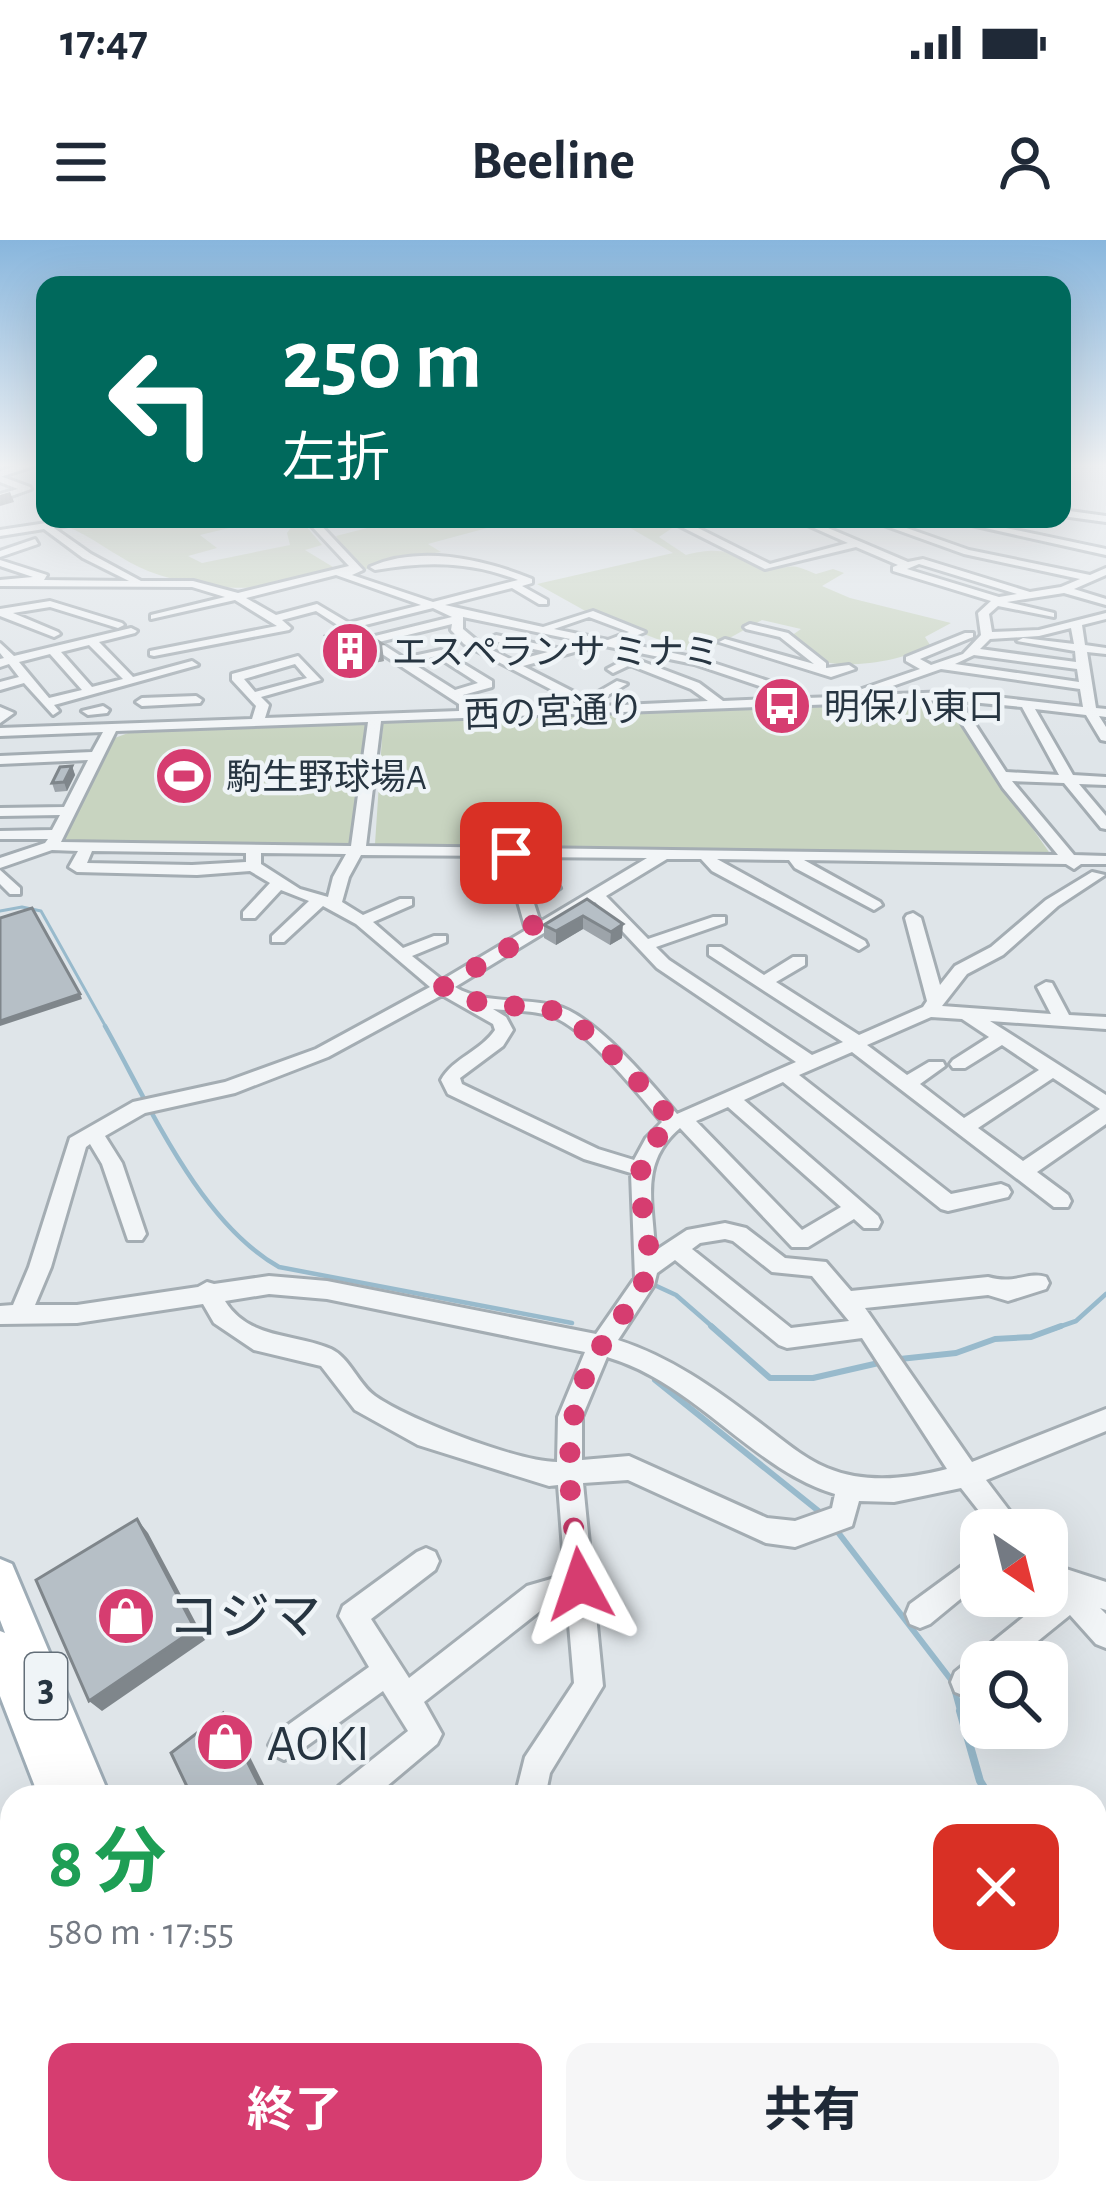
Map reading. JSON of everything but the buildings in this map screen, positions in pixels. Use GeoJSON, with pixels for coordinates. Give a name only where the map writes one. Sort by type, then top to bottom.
{"type":"FeatureCollection","features":[{"type":"Feature","properties":{"kind":"main road","name":"3"},"geometry":{"type":"LineString","coordinates":[[0,1576],[78,1785]]}},
{"type":"Feature","properties":{"kind":"main road","name":"3"},"geometry":{"type":"LineString","coordinates":[[0,1648],[76,1785]]}},
{"type":"Feature","properties":{"kind":"street"},"geometry":{"type":"LineString","coordinates":[[90,558],[136,580],[131,583]]}},
{"type":"Feature","properties":{"kind":"street"},"geometry":{"type":"LineString","coordinates":[[154,616],[357,568],[347,558]]}},
{"type":"Feature","properties":{"kind":"street"},"geometry":{"type":"LineString","coordinates":[[376,567],[416,558]]}},
{"type":"Feature","properties":{"kind":"street"},"geometry":{"type":"LineString","coordinates":[[421,558],[432,562],[450,558]]}},
{"type":"Feature","properties":{"kind":"street"},"geometry":{"type":"LineString","coordinates":[[349,626],[528,581],[455,558]]}},
{"type":"Feature","properties":{"kind":"street"},"geometry":{"type":"LineString","coordinates":[[751,558],[770,567],[805,558]]}},
{"type":"Feature","properties":{"kind":"street"},"geometry":{"type":"LineString","coordinates":[[889,558],[907,565]]}},
{"type":"Feature","properties":{"kind":"street"},"geometry":{"type":"LineString","coordinates":[[1002,558],[1106,582]]}},
{"type":"Feature","properties":{"kind":"street"},"geometry":{"type":"LineString","coordinates":[[1016,560],[1021,558]]}},
{"type":"Feature","properties":{"kind":"street"},"geometry":{"type":"LineString","coordinates":[[0,560],[43,577],[16,586]]}},
{"type":"Feature","properties":{"kind":"street"},"geometry":{"type":"LineString","coordinates":[[1050,615],[897,569],[920,561],[984,582],[1104,609]]}},
{"type":"Feature","properties":{"kind":"street"},"geometry":{"type":"LineString","coordinates":[[974,652],[986,636],[983,613],[997,601],[1063,590],[1106,572]]}},
{"type":"Feature","properties":{"kind":"street"},"geometry":{"type":"LineString","coordinates":[[984,582],[997,573],[1063,590],[1104,609]]}},
{"type":"Feature","properties":{"kind":"street"},"geometry":{"type":"LineString","coordinates":[[340,574],[438,605],[458,616]]}},
{"type":"Feature","properties":{"kind":"street"},"geometry":{"type":"LineString","coordinates":[[131,583],[193,619]]}},
{"type":"Feature","properties":{"kind":"street"},"geometry":{"type":"LineString","coordinates":[[0,586],[200,585],[235,596],[286,628],[154,653]]}},
{"type":"Feature","properties":{"kind":"street"},"geometry":{"type":"LineString","coordinates":[[279,585],[455,694],[466,702],[466,714]]}},
{"type":"Feature","properties":{"kind":"street"},"geometry":{"type":"LineString","coordinates":[[514,585],[543,602]]}},
{"type":"Feature","properties":{"kind":"street"},"geometry":{"type":"LineString","coordinates":[[16,586],[37,606]]}},
{"type":"Feature","properties":{"kind":"street"},"geometry":{"type":"LineString","coordinates":[[0,612],[50,604],[125,627],[172,670]]}},
{"type":"Feature","properties":{"kind":"street"},"geometry":{"type":"LineString","coordinates":[[275,620],[317,607]]}},
{"type":"Feature","properties":{"kind":"street"},"geometry":{"type":"LineString","coordinates":[[491,618],[510,608],[531,614]]}},
{"type":"Feature","properties":{"kind":"street"},"geometry":{"type":"LineString","coordinates":[[986,636],[1040,633],[1104,609]]}},
{"type":"Feature","properties":{"kind":"street"},"geometry":{"type":"LineString","coordinates":[[0,612],[54,634]]}},
{"type":"Feature","properties":{"kind":"street"},"geometry":{"type":"LineString","coordinates":[[513,665],[639,632],[589,613],[543,628]]}},
{"type":"Feature","properties":{"kind":"street"},"geometry":{"type":"LineString","coordinates":[[458,616],[460,636],[599,702],[621,683]]}},
{"type":"Feature","properties":{"kind":"street"},"geometry":{"type":"LineString","coordinates":[[370,640],[458,616],[491,618],[697,661],[799,695],[805,702]]}},
{"type":"Feature","properties":{"kind":"street"},"geometry":{"type":"LineString","coordinates":[[1076,622],[1090,711],[1106,737]]}},
{"type":"Feature","properties":{"kind":"street"},"geometry":{"type":"LineString","coordinates":[[6,662],[125,627]]}},
{"type":"Feature","properties":{"kind":"street"},"geometry":{"type":"LineString","coordinates":[[750,627],[784,635],[860,697],[974,652],[1083,666]]}},
{"type":"Feature","properties":{"kind":"street"},"geometry":{"type":"LineString","coordinates":[[408,631],[430,644]]}},
{"type":"Feature","properties":{"kind":"street"},"geometry":{"type":"LineString","coordinates":[[247,635],[256,653]]}},
{"type":"Feature","properties":{"kind":"street"},"geometry":{"type":"LineString","coordinates":[[969,635],[910,659],[977,696]]}},
{"type":"Feature","properties":{"kind":"street"},"geometry":{"type":"LineString","coordinates":[[986,636],[1106,651]]}},
{"type":"Feature","properties":{"kind":"street"},"geometry":{"type":"LineString","coordinates":[[483,649],[496,638],[563,652]]}},
{"type":"Feature","properties":{"kind":"street"},"geometry":{"type":"LineString","coordinates":[[92,640],[131,681]]}},
{"type":"Feature","properties":{"kind":"street"},"geometry":{"type":"LineString","coordinates":[[210,642],[216,661]]}},
{"type":"Feature","properties":{"kind":"street"},"geometry":{"type":"LineString","coordinates":[[725,642],[831,673],[849,669]]}},
{"type":"Feature","properties":{"kind":"street"},"geometry":{"type":"LineString","coordinates":[[0,646],[6,662],[55,713],[50,730]]}},
{"type":"Feature","properties":{"kind":"street"},"geometry":{"type":"LineString","coordinates":[[52,650],[90,692]]}},
{"type":"Feature","properties":{"kind":"street"},"geometry":{"type":"LineString","coordinates":[[403,662],[437,652],[488,684],[455,694]]}},
{"type":"Feature","properties":{"kind":"street"},"geometry":{"type":"LineString","coordinates":[[253,697],[315,680],[298,660],[236,677],[253,697],[263,705],[258,722]]}},
{"type":"Feature","properties":{"kind":"street"},"geometry":{"type":"LineString","coordinates":[[613,669],[630,661],[695,686],[722,705]]}},
{"type":"Feature","properties":{"kind":"street"},"geometry":{"type":"LineString","coordinates":[[46,703],[192,665]]}},
{"type":"Feature","properties":{"kind":"street"},"geometry":{"type":"LineString","coordinates":[[933,668],[1085,686]]}},
{"type":"Feature","properties":{"kind":"street"},"geometry":{"type":"LineString","coordinates":[[0,686],[27,679]]}},
{"type":"Feature","properties":{"kind":"street"},"geometry":{"type":"LineString","coordinates":[[142,703],[195,694],[200,724]]}},
{"type":"Feature","properties":{"kind":"street"},"geometry":{"type":"LineString","coordinates":[[951,696],[1067,861]]}},
{"type":"Feature","properties":{"kind":"street","name":"西の宮通り"},"geometry":{"type":"LineString","coordinates":[[0,731],[466,714],[599,702],[722,705],[860,697],[977,696],[1106,713]]}},
{"type":"Feature","properties":{"kind":"street"},"geometry":{"type":"LineString","coordinates":[[1025,702],[1067,779],[1106,825]]}},
{"type":"Feature","properties":{"kind":"street"},"geometry":{"type":"LineString","coordinates":[[91,728],[96,711]]}},
{"type":"Feature","properties":{"kind":"street"},"geometry":{"type":"LineString","coordinates":[[330,901],[356,851],[375,717]]}},
{"type":"Feature","properties":{"kind":"street"},"geometry":{"type":"LineString","coordinates":[[0,862],[54,840],[112,727]]}},
{"type":"Feature","properties":{"kind":"street"},"geometry":{"type":"LineString","coordinates":[[0,760],[97,756]]}},
{"type":"Feature","properties":{"kind":"street"},"geometry":{"type":"LineString","coordinates":[[1003,776],[1106,781]]}},
{"type":"Feature","properties":{"kind":"street"},"geometry":{"type":"LineString","coordinates":[[0,812],[70,811]]}},
{"type":"Feature","properties":{"kind":"street"},"geometry":{"type":"LineString","coordinates":[[0,835],[87,847],[201,848],[254,858],[279,883],[330,901],[362,921],[443,987],[473,1001],[504,1030],[497,1042],[453,1074],[450,1080],[455,1089],[591,1154],[641,1169]]}},
{"type":"Feature","properties":{"kind":"street"},"geometry":{"type":"LineString","coordinates":[[87,847],[77,867],[197,869],[254,858],[356,851],[1067,861],[1103,872]]}},
{"type":"Feature","properties":{"kind":"street"},"geometry":{"type":"LineString","coordinates":[[188,892],[201,848]]}},
{"type":"Feature","properties":{"kind":"street"},"geometry":{"type":"LineString","coordinates":[[511,853],[535,932]]}},
{"type":"Feature","properties":{"kind":"street"},"geometry":{"type":"LineString","coordinates":[[10,1315],[40,1268],[77,1143],[146,1105],[228,1088],[322,1053],[443,987],[663,855]]}},
{"type":"Feature","properties":{"kind":"street"},"geometry":{"type":"LineString","coordinates":[[706,856],[717,868],[859,945]]}},
{"type":"Feature","properties":{"kind":"street"},"geometry":{"type":"LineString","coordinates":[[794,857],[800,866],[874,905]]}},
{"type":"Feature","properties":{"kind":"street"},"geometry":{"type":"LineString","coordinates":[[532,1785],[536,1768],[589,1686],[568,1470],[575,1396],[601,1345],[646,1280],[641,1169],[658,1135],[678,1121],[933,1006],[961,970],[997,951],[1052,903],[1103,872]]}},
{"type":"Feature","properties":{"kind":"street"},"geometry":{"type":"LineString","coordinates":[[0,875],[15,891]]}},
{"type":"Feature","properties":{"kind":"street"},"geometry":{"type":"LineString","coordinates":[[517,878],[539,877],[552,888]]}},
{"type":"Feature","properties":{"kind":"street"},"geometry":{"type":"LineString","coordinates":[[249,915],[279,883]]}},
{"type":"Feature","properties":{"kind":"street"},"geometry":{"type":"LineString","coordinates":[[278,939],[356,886]]}},
{"type":"Feature","properties":{"kind":"street"},"geometry":{"type":"LineString","coordinates":[[597,895],[663,964],[810,1063]]}},
{"type":"Feature","properties":{"kind":"street"},"geometry":{"type":"LineString","coordinates":[[362,921],[406,902]]}},
{"type":"Feature","properties":{"kind":"street"},"geometry":{"type":"LineString","coordinates":[[913,918],[933,1006]]}},
{"type":"Feature","properties":{"kind":"street"},"geometry":{"type":"LineString","coordinates":[[647,945],[718,920]]}},
{"type":"Feature","properties":{"kind":"street"},"geometry":{"type":"LineString","coordinates":[[401,956],[440,939]]}},
{"type":"Feature","properties":{"kind":"street"},"geometry":{"type":"LineString","coordinates":[[716,950],[855,1043],[1061,1201]]}},
{"type":"Feature","properties":{"kind":"street"},"geometry":{"type":"LineString","coordinates":[[764,982],[799,961]]}},
{"type":"Feature","properties":{"kind":"street"},"geometry":{"type":"LineString","coordinates":[[696,986],[736,964]]}},
{"type":"Feature","properties":{"kind":"street"},"geometry":{"type":"LineString","coordinates":[[1046,987],[1064,1021]]}},
{"type":"Feature","properties":{"kind":"street"},"geometry":{"type":"LineString","coordinates":[[473,1001],[556,1011],[567,1017],[621,1061],[800,1241],[863,1216],[730,1098]]}},
{"type":"Feature","properties":{"kind":"street"},"geometry":{"type":"LineString","coordinates":[[933,1006],[968,1015],[1106,1023]]}},
{"type":"Feature","properties":{"kind":"street"},"geometry":{"type":"LineString","coordinates":[[968,1015],[1106,1104]]}},
{"type":"Feature","properties":{"kind":"street"},"geometry":{"type":"LineString","coordinates":[[959,1064],[1002,1037]]}},
{"type":"Feature","properties":{"kind":"street"},"geometry":{"type":"LineString","coordinates":[[907,1083],[936,1066]]}},
{"type":"Feature","properties":{"kind":"street"},"geometry":{"type":"LineString","coordinates":[[964,1127],[1052,1070]]}},
{"type":"Feature","properties":{"kind":"street"},"geometry":{"type":"LineString","coordinates":[[785,1074],[948,1203],[1001,1192]]}},
{"type":"Feature","properties":{"kind":"street"},"geometry":{"type":"LineString","coordinates":[[1023,1172],[1106,1114]]}},
{"type":"Feature","properties":{"kind":"street"},"geometry":{"type":"LineString","coordinates":[[94,1133],[112,1163],[135,1234]]}},
{"type":"Feature","properties":{"kind":"street"},"geometry":{"type":"LineString","coordinates":[[648,1267],[695,1236],[725,1231],[739,1234],[780,1265],[818,1268],[849,1300],[995,1509]]}},
{"type":"Feature","properties":{"kind":"street"},"geometry":{"type":"LineString","coordinates":[[678,1250],[787,1338],[867,1328]]}},
{"type":"Feature","properties":{"kind":"street"},"geometry":{"type":"LineString","coordinates":[[849,1300],[988,1286],[1008,1292],[1038,1283]]}},
{"type":"Feature","properties":{"kind":"street"},"geometry":{"type":"LineString","coordinates":[[10,1315],[77,1314],[269,1285],[327,1290],[601,1345],[641,1354],[824,1480],[849,1487],[909,1490],[1106,1420]]}},
{"type":"Feature","properties":{"kind":"street"},"geometry":{"type":"LineString","coordinates":[[207,1291],[222,1316],[262,1343],[328,1358],[363,1402],[428,1438],[549,1474],[629,1468],[766,1530],[795,1534],[829,1522],[849,1487]]}},
{"type":"Feature","properties":{"kind":"street"},"geometry":{"type":"LineString","coordinates":[[365,1785],[428,1734],[353,1616],[426,1561]]}},
{"type":"Feature","properties":{"kind":"street"},"geometry":{"type":"LineString","coordinates":[[920,1614],[960,1582]]}},
{"type":"Feature","properties":{"kind":"street"},"geometry":{"type":"LineString","coordinates":[[405,1699],[537,1596],[580,1584]]}},
{"type":"Feature","properties":{"kind":"street"},"geometry":{"type":"LineString","coordinates":[[1068,1585],[1106,1596]]}},
{"type":"Feature","properties":{"kind":"street"},"geometry":{"type":"LineString","coordinates":[[1068,1593],[1106,1634]]}},
{"type":"Feature","properties":{"kind":"street"},"geometry":{"type":"LineString","coordinates":[[1008,1641],[1028,1617]]}},
{"type":"Feature","properties":{"kind":"street"},"geometry":{"type":"LineString","coordinates":[[284,1745],[388,1670]]}},
{"type":"Feature","properties":{"kind":"green space"},"geometry":{"type":"Polygon","coordinates":[[[123,558],[191,558],[202,563],[228,558],[318,558],[333,567],[288,584],[235,588],[182,581],[123,558]]]}},
{"type":"Feature","properties":{"kind":"green space"},"geometry":{"type":"Polygon","coordinates":[[[352,558],[402,558],[393,559],[395,563],[366,569],[352,558]]]}},
{"type":"Feature","properties":{"kind":"green space"},"geometry":{"type":"Polygon","coordinates":[[[652,558],[736,558],[758,567],[795,567],[816,574],[833,569],[844,573],[822,586],[850,598],[951,623],[925,637],[930,645],[921,650],[868,663],[825,661],[791,636],[801,629],[762,620],[699,655],[589,613],[537,584],[652,558]]]}},
{"type":"Feature","properties":{"kind":"green space"},"geometry":{"type":"Polygon","coordinates":[[[944,701],[1051,855],[375,844],[383,723],[944,701]]]}},
{"type":"Feature","properties":{"kind":"green space"},"geometry":{"type":"Polygon","coordinates":[[[371,720],[356,847],[60,844],[112,739],[139,729],[371,720]]]}},
{"type":"Feature","properties":{"kind":"waterway"},"geometry":{"type":"LineString","coordinates":[[0,911],[22,907],[41,911],[107,1029]]}},
{"type":"Feature","properties":{"kind":"waterway"},"geometry":{"type":"LineString","coordinates":[[105,1026],[200,1192],[250,1247],[279,1267],[572,1323]]}},
{"type":"Feature","properties":{"kind":"waterway"},"geometry":{"type":"LineString","coordinates":[[650,1283],[676,1295],[715,1329]]}},
{"type":"Feature","properties":{"kind":"waterway"},"geometry":{"type":"LineString","coordinates":[[1053,1329],[1076,1321],[1106,1294]]}},
{"type":"Feature","properties":{"kind":"waterway"},"geometry":{"type":"LineString","coordinates":[[711,1326],[770,1378],[813,1378],[883,1362]]}},
{"type":"Feature","properties":{"kind":"waterway"},"geometry":{"type":"LineString","coordinates":[[900,1359],[956,1353],[995,1339],[1031,1337],[1061,1326]]}},
{"type":"Feature","properties":{"kind":"waterway"},"geometry":{"type":"LineString","coordinates":[[655,1380],[821,1513]]}},
{"type":"Feature","properties":{"kind":"waterway"},"geometry":{"type":"LineString","coordinates":[[837,1531],[952,1681],[960,1710]]}},
{"type":"Feature","properties":{"kind":"waterway"},"geometry":{"type":"LineString","coordinates":[[971,1749],[982,1785]]}},
{"type":"Feature","properties":{"kind":"place","name":"エスペランサ ミナミ"},"geometry":{"type":"Point","coordinates":[350,651]}},
{"type":"Feature","properties":{"kind":"place","name":"明保小東口"},"geometry":{"type":"Point","coordinates":[782,706]}},
{"type":"Feature","properties":{"kind":"place","name":"駒生野球場A"},"geometry":{"type":"Point","coordinates":[184,776]}},
{"type":"Feature","properties":{"kind":"place","name":"コジマ"},"geometry":{"type":"Point","coordinates":[126,1616]}},
{"type":"Feature","properties":{"kind":"place","name":"AOKI"},"geometry":{"type":"Point","coordinates":[225,1742]}},
{"type":"Feature","properties":{"kind":"route"},"geometry":{"type":"LineString","coordinates":[[511,853],[535,932],[443,987],[473,1001],[556,1011],[567,1017],[621,1061],[674,1123],[658,1135],[641,1169],[646,1280],[601,1345],[575,1396],[570,1417],[568,1470],[580,1584]]}}]}
